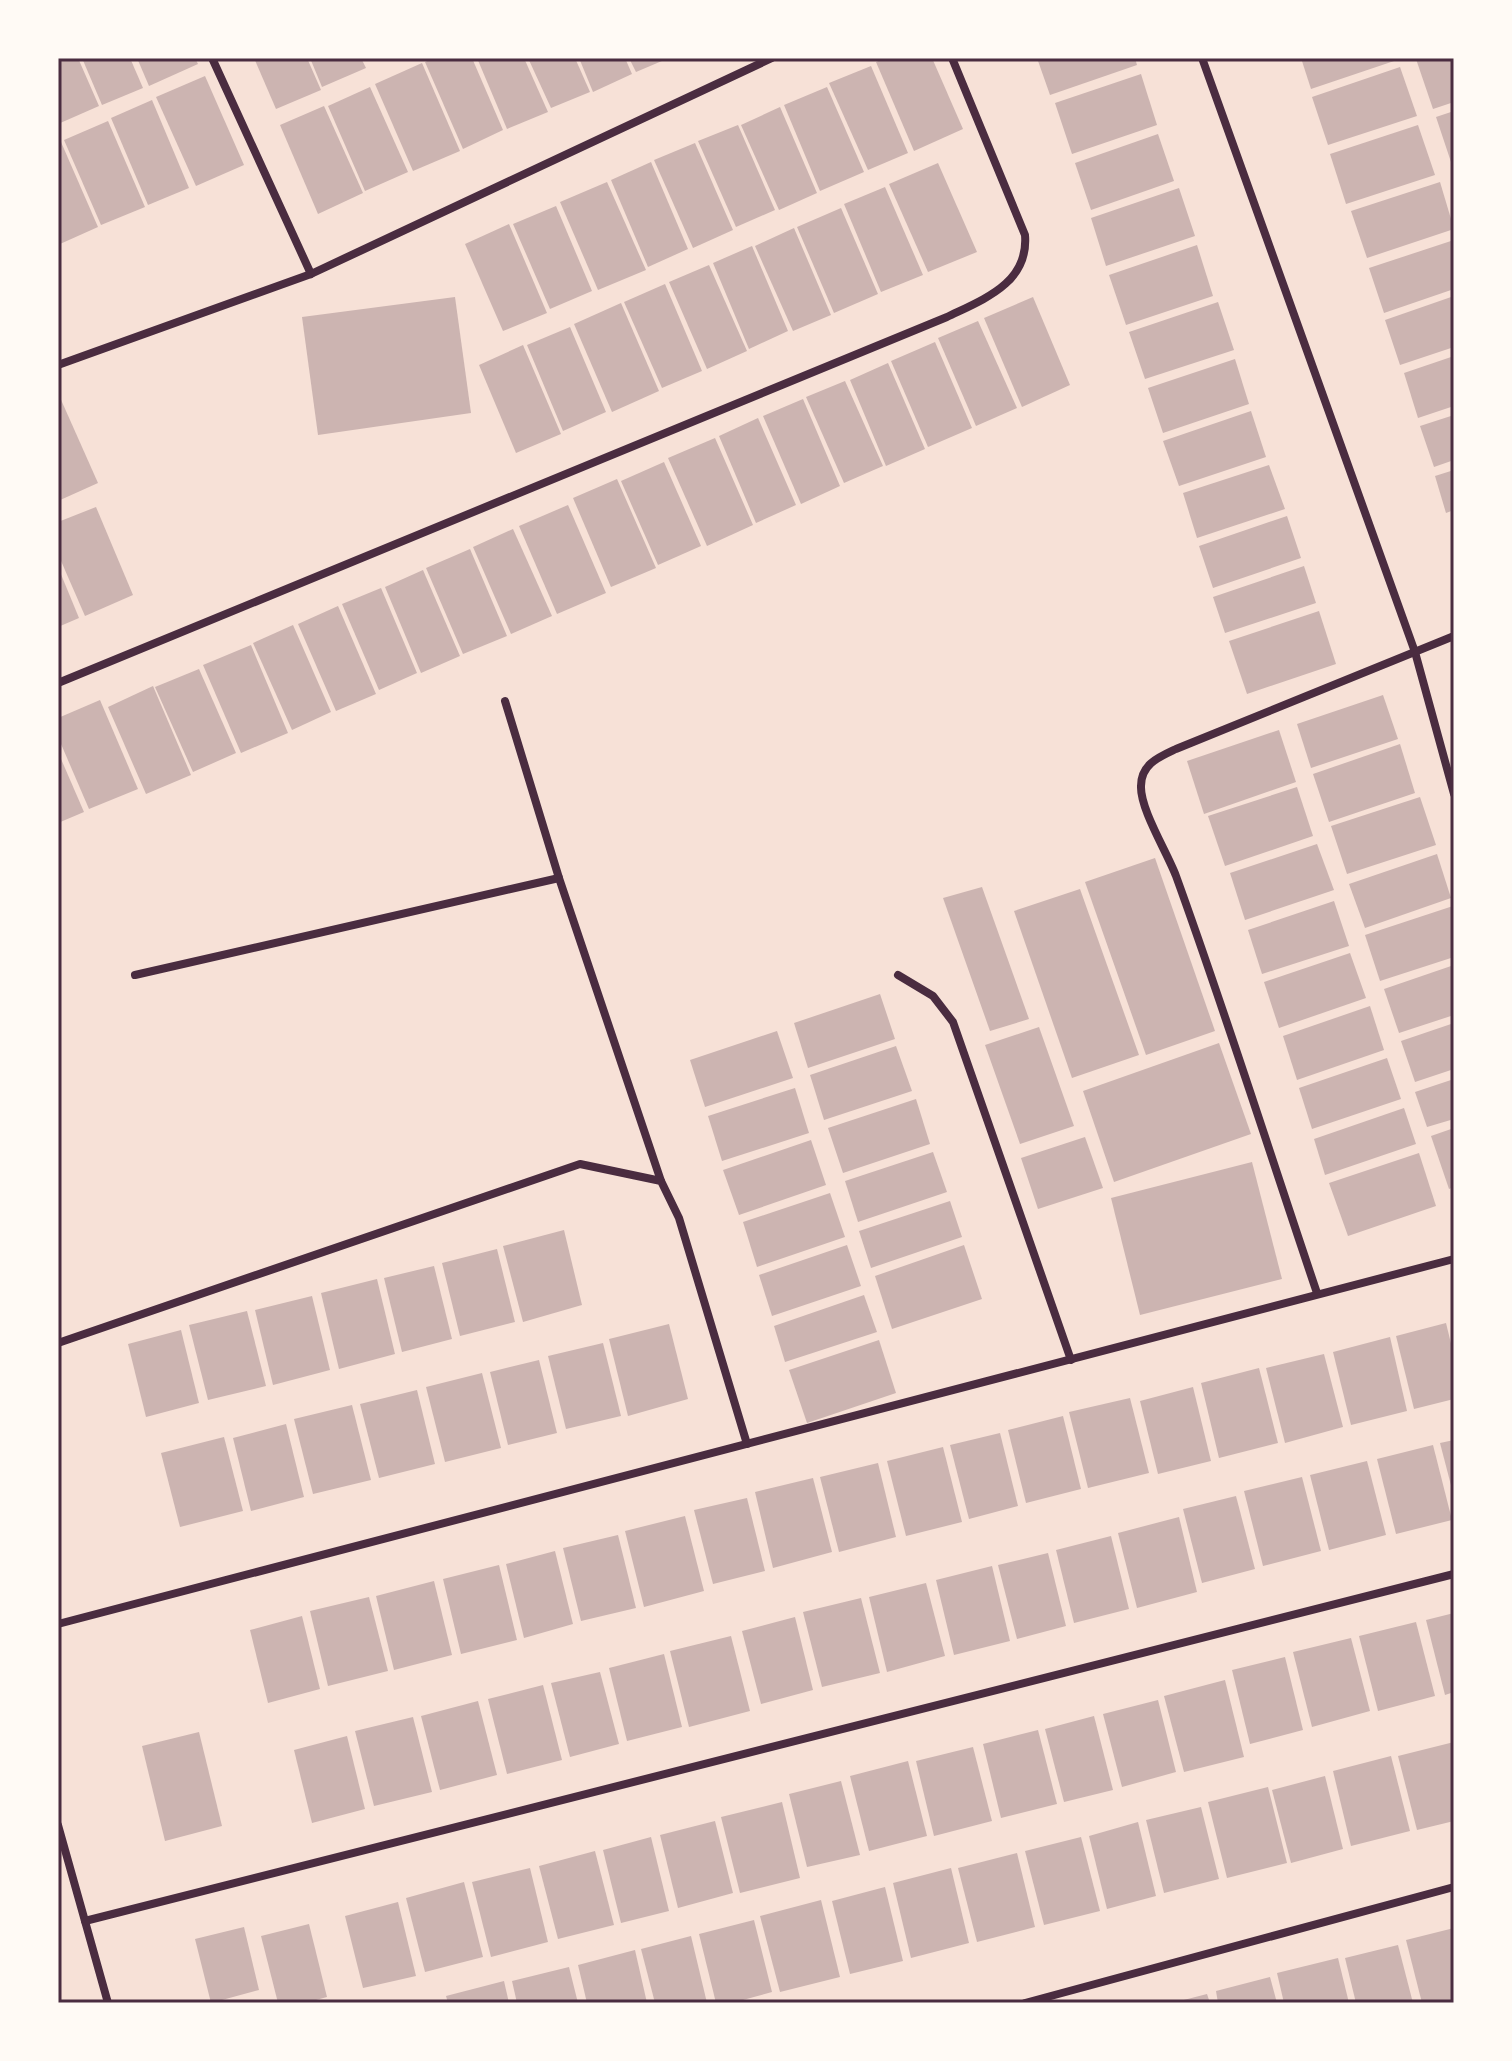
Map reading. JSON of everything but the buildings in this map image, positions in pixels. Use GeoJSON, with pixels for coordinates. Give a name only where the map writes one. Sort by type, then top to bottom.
{"type":"FeatureCollection","features":[{"type":"Feature","properties":{"kind":"street"},"geometry":{"type":"LineString","coordinates":[[212,58],[311,274]]}},
{"type":"Feature","properties":{"kind":"street"},"geometry":{"type":"LineString","coordinates":[[58,365],[311,274],[772,58]]}},
{"type":"Feature","properties":{"kind":"street"},"geometry":{"type":"LineString","coordinates":[[58,683],[947,317],[981,301],[1017,277],[1026,252],[1025,235],[952,58]]}},
{"type":"Feature","properties":{"kind":"street"},"geometry":{"type":"LineString","coordinates":[[1202,58],[1415,652],[1454,794]]}},
{"type":"Feature","properties":{"kind":"street"},"geometry":{"type":"LineString","coordinates":[[1317,1293],[1176,875],[1144,804],[1140,789],[1142,774],[1154,759],[1176,749],[1454,636]]}},
{"type":"Feature","properties":{"kind":"street"},"geometry":{"type":"LineString","coordinates":[[505,701],[559,878],[661,1181],[679,1218],[747,1444]]}},
{"type":"Feature","properties":{"kind":"street"},"geometry":{"type":"LineString","coordinates":[[135,975],[559,878]]}},
{"type":"Feature","properties":{"kind":"street"},"geometry":{"type":"LineString","coordinates":[[898,975],[933,996],[953,1022],[1071,1360]]}},
{"type":"Feature","properties":{"kind":"street"},"geometry":{"type":"LineString","coordinates":[[58,1343],[580,1164],[661,1181]]}},
{"type":"Feature","properties":{"kind":"street"},"geometry":{"type":"LineString","coordinates":[[58,1624],[1454,1259]]}},
{"type":"Feature","properties":{"kind":"street"},"geometry":{"type":"LineString","coordinates":[[85,1921],[1454,1574]]}},
{"type":"Feature","properties":{"kind":"street"},"geometry":{"type":"LineString","coordinates":[[58,1825],[108,2003]]}},
{"type":"Feature","properties":{"kind":"street"},"geometry":{"type":"LineString","coordinates":[[1025,2003],[1454,1887]]}}]}
